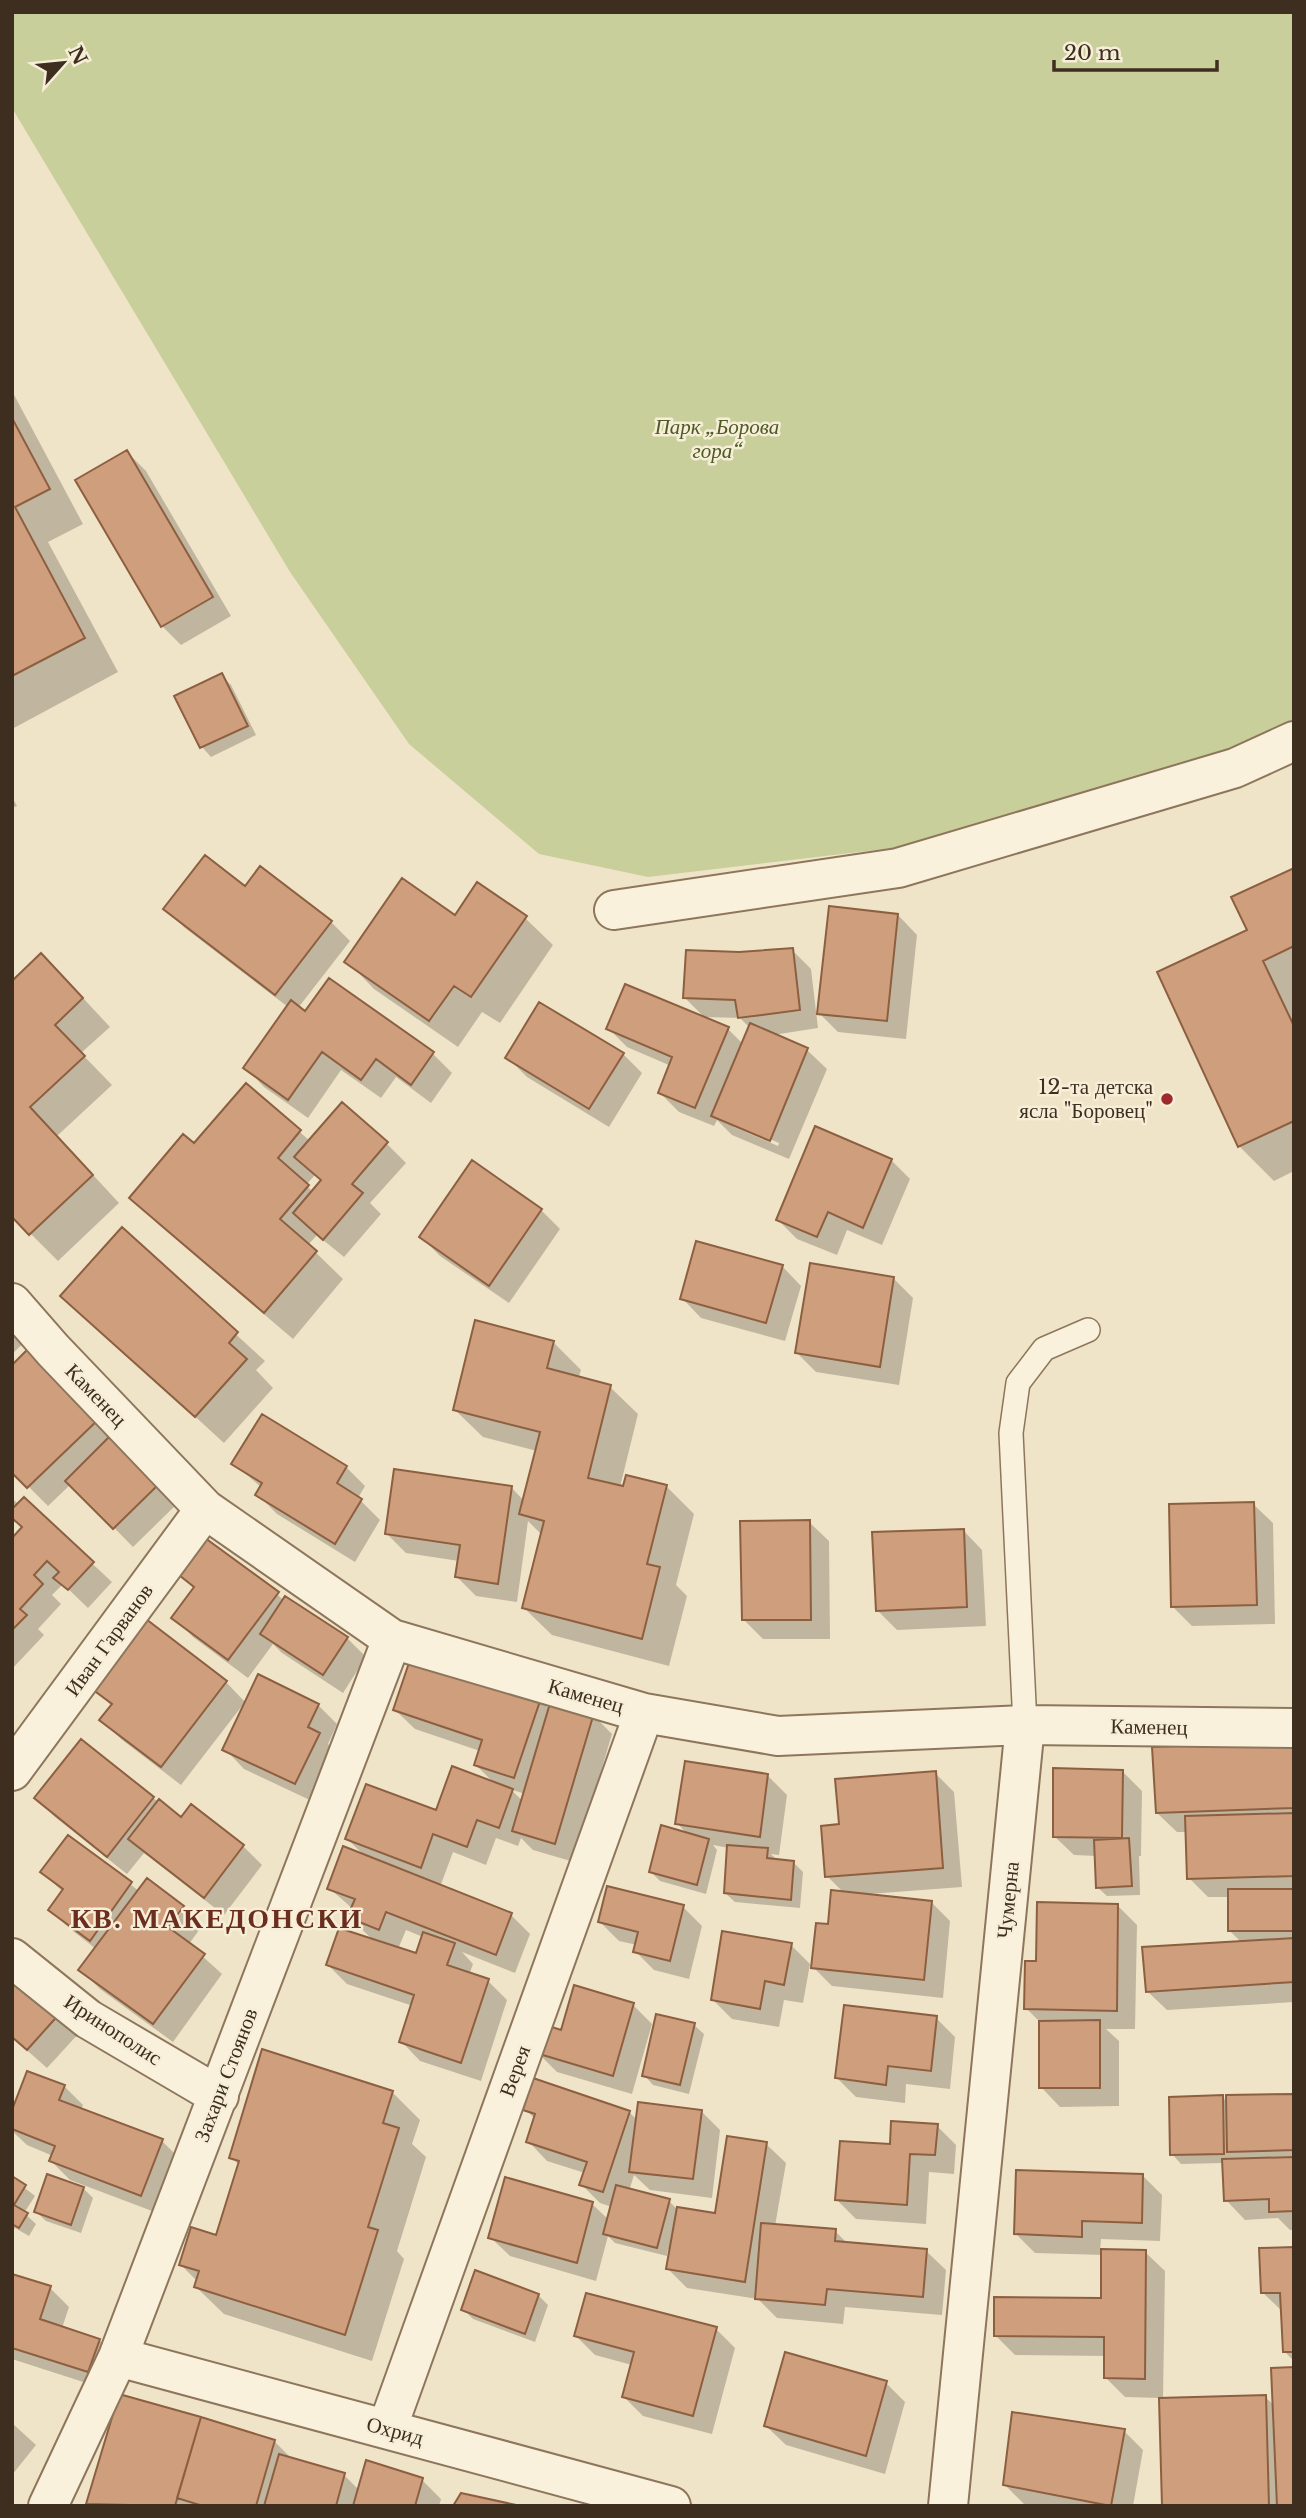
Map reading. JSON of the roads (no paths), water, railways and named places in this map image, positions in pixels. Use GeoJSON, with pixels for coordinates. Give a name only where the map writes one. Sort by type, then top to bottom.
{"type":"FeatureCollection","features":[{"type":"Feature","properties":{"kind":"street"},"geometry":{"type":"LineString","coordinates":[[614,909],[898,868],[1235,768],[1294,741]]}},
{"type":"Feature","properties":{"kind":"street","name":"Каменец"},"geometry":{"type":"LineString","coordinates":[[12,1304],[205,1510],[392,1639],[644,1713],[778,1736],[1025,1726],[1294,1728]]}},
{"type":"Feature","properties":{"kind":"street","name":"Иван Гарванов"},"geometry":{"type":"LineString","coordinates":[[12,1771],[205,1510]]}},
{"type":"Feature","properties":{"kind":"street","name":"Захари Стоянов"},"geometry":{"type":"LineString","coordinates":[[48,2506],[118,2357],[392,1639]]}},
{"type":"Feature","properties":{"kind":"street","name":"Верея"},"geometry":{"type":"LineString","coordinates":[[387,2429],[644,1713]]}},
{"type":"Feature","properties":{"kind":"street","name":"Чумерна"},"geometry":{"type":"LineString","coordinates":[[948,2506],[1025,1726]]}},
{"type":"Feature","properties":{"kind":"street","name":"Иринополис"},"geometry":{"type":"LineString","coordinates":[[12,1958],[88,2019],[219,2096]]}},
{"type":"Feature","properties":{"kind":"street","name":"Охрид"},"geometry":{"type":"LineString","coordinates":[[118,2357],[671,2506]]}},
{"type":"Feature","properties":{"kind":"lane","name":"Чумерна"},"geometry":{"type":"LineString","coordinates":[[1025,1726],[1011,1433],[1018,1383],[1044,1349],[1088,1330]]}},
{"type":"Feature","properties":{"kind":"place","name":"12-та детска ясла \"Боровец\""},"geometry":{"type":"Point","coordinates":[1167,1099]}},
{"type":"Feature","properties":{"kind":"district","name":"КВ. МАКЕДОНСКИ"},"geometry":{"type":"Point","coordinates":[217,1918]}},
{"type":"Feature","properties":{"kind":"park label","name":"Парк „Борова гора“"},"geometry":{"type":"Point","coordinates":[717,439]}}]}
